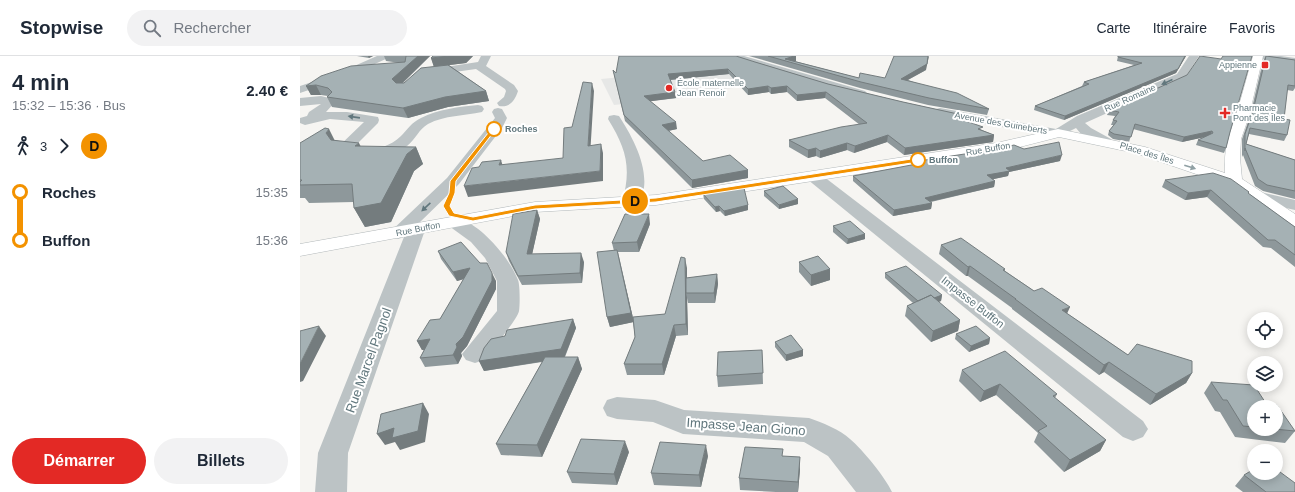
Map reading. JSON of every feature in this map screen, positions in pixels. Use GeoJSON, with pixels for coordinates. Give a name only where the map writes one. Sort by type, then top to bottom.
{"type":"FeatureCollection","features":[{"type":"Feature","properties":{"kind":"main road"},"geometry":{"type":"LineString","coordinates":[[1234,181],[1232,158],[1234,139],[1242,116],[1258,56]]}},
{"type":"Feature","properties":{"kind":"main road","name":"Place des Îles"},"geometry":{"type":"LineString","coordinates":[[1058,133],[1103,141],[1140,150],[1234,181],[1295,223]]}},
{"type":"Feature","properties":{"kind":"main road","name":"Rue Buffon"},"geometry":{"type":"LineString","coordinates":[[300,250],[535,207],[656,200],[1018,143],[1047,137],[1058,133]]}},
{"type":"Feature","properties":{"kind":"main road"},"geometry":{"type":"LineString","coordinates":[[1018,143],[1103,141]]}},
{"type":"Feature","properties":{"kind":"street"},"geometry":{"type":"LineString","coordinates":[[300,90],[340,76],[385,56]]}},
{"type":"Feature","properties":{"kind":"street"},"geometry":{"type":"LineString","coordinates":[[735,56],[870,95]]}},
{"type":"Feature","properties":{"kind":"street","name":"Rue Romaine"},"geometry":{"type":"LineString","coordinates":[[1058,133],[1077,122],[1181,76],[1194,56]]}},
{"type":"Feature","properties":{"kind":"street"},"geometry":{"type":"LineString","coordinates":[[1262,56],[1295,61]]}},
{"type":"Feature","properties":{"kind":"street"},"geometry":{"type":"LineString","coordinates":[[434,60],[418,76],[483,60]]}},
{"type":"Feature","properties":{"kind":"street"},"geometry":{"type":"LineString","coordinates":[[407,231],[453,181],[497,125],[500,118],[500,108],[512,95],[510,87],[480,67],[483,60]]}},
{"type":"Feature","properties":{"kind":"street"},"geometry":{"type":"LineString","coordinates":[[300,102],[316,100],[328,101],[329,104],[327,112]]}},
{"type":"Feature","properties":{"kind":"street"},"geometry":{"type":"LineString","coordinates":[[314,133],[302,125],[327,112],[373,120],[344,140],[343,149],[346,152],[366,154],[382,151],[402,143],[424,121],[439,116],[478,109],[488,105],[500,108]]}},
{"type":"Feature","properties":{"kind":"street","name":"Avenue des Guineberts"},"geometry":{"type":"LineString","coordinates":[[928,110],[1058,133]]}},
{"type":"Feature","properties":{"kind":"street"},"geometry":{"type":"LineString","coordinates":[[971,118],[1008,131],[1017,137],[1018,143]]}},
{"type":"Feature","properties":{"kind":"street"},"geometry":{"type":"LineString","coordinates":[[614,119],[624,134],[632,158],[636,178],[631,202]]}},
{"type":"Feature","properties":{"kind":"street"},"geometry":{"type":"LineString","coordinates":[[1077,122],[1103,141]]}},
{"type":"Feature","properties":{"kind":"street","name":"Impasse Buffon"},"geometry":{"type":"LineString","coordinates":[[813,176],[1133,429]]}},
{"type":"Feature","properties":{"kind":"street"},"geometry":{"type":"LineString","coordinates":[[453,181],[452,193],[446,206],[452,214],[464,220],[494,256],[508,281],[508,312],[475,354]]}},
{"type":"Feature","properties":{"kind":"street"},"geometry":{"type":"LineString","coordinates":[[1256,196],[1295,205]]}},
{"type":"Feature","properties":{"kind":"street","name":"Rue Marcel Pagnol"},"geometry":{"type":"LineString","coordinates":[[331,492],[333,453],[407,231]]}},
{"type":"Feature","properties":{"kind":"street","name":"Impasse Jean Giono"},"geometry":{"type":"LineString","coordinates":[[617,408],[654,411],[682,422],[809,430],[839,446],[876,492]]}},
{"type":"Feature","properties":{"kind":"shaded area","name":"École maternelle Jean Renoir"},"geometry":{"type":"Polygon","coordinates":[[[747,65],[768,84],[698,92],[700,96],[614,105],[601,79],[747,65]]]}},
{"type":"Feature","properties":{"kind":"building"},"geometry":{"type":"Polygon","coordinates":[[[406,56],[418,56],[392,79],[396,83],[404,83],[421,68],[448,65],[486,91],[445,97],[403,108],[327,97],[332,92],[328,88],[316,85],[306,86],[321,76],[351,66],[405,62],[406,56]]]}},
{"type":"Feature","properties":{"kind":"building"},"geometry":{"type":"Polygon","coordinates":[[[433,56],[449,56],[431,58],[433,56]]]}},
{"type":"Feature","properties":{"kind":"building"},"geometry":{"type":"Polygon","coordinates":[[[619,56],[736,56],[828,84],[967,116],[960,119],[983,127],[978,129],[994,135],[905,148],[888,135],[855,146],[847,143],[820,151],[816,148],[808,150],[789,140],[841,127],[867,123],[826,92],[797,95],[787,86],[771,88],[768,86],[748,89],[728,69],[668,74],[675,92],[644,96],[676,122],[662,125],[703,161],[730,155],[748,170],[692,180],[624,115],[613,70],[616,73],[619,56]]]}},
{"type":"Feature","properties":{"kind":"building"},"geometry":{"type":"Polygon","coordinates":[[[768,56],[794,56],[785,59],[859,78],[860,73],[885,78],[894,56],[928,56],[927,64],[901,79],[957,93],[989,109],[929,98],[861,82],[768,56]]]}},
{"type":"Feature","properties":{"kind":"building"},"geometry":{"type":"Polygon","coordinates":[[[1118,56],[1185,56],[1178,69],[1065,116],[1035,106],[1089,84],[1084,82],[1142,63],[1118,56]]]}},
{"type":"Feature","properties":{"kind":"building"},"geometry":{"type":"Polygon","coordinates":[[[1200,56],[1221,59],[1223,56],[1252,56],[1226,148],[1198,140],[1213,133],[1212,131],[1184,137],[1135,124],[1131,137],[1114,134],[1109,131],[1117,121],[1113,120],[1119,112],[1109,110],[1187,75],[1200,56]]]}},
{"type":"Feature","properties":{"kind":"building"},"geometry":{"type":"Polygon","coordinates":[[[1266,56],[1295,60],[1295,86],[1288,85],[1284,119],[1290,120],[1287,135],[1250,128],[1246,144],[1295,160],[1295,191],[1267,185],[1258,179],[1245,148],[1245,134],[1253,111],[1266,56]]]}},
{"type":"Feature","properties":{"kind":"building"},"geometry":{"type":"Polygon","coordinates":[[[583,82],[592,83],[588,146],[601,144],[600,171],[464,186],[472,168],[479,167],[482,162],[501,160],[499,165],[563,158],[564,128],[572,127],[583,82]]]}},
{"type":"Feature","properties":{"kind":"building"},"geometry":{"type":"Polygon","coordinates":[[[325,128],[329,129],[326,133],[331,140],[359,143],[355,146],[416,147],[407,154],[381,203],[354,208],[352,184],[300,185],[302,180],[300,180],[300,143],[325,128]]]}},
{"type":"Feature","properties":{"kind":"building"},"geometry":{"type":"Polygon","coordinates":[[[1059,142],[1062,155],[1006,168],[1010,171],[987,175],[995,181],[925,198],[932,203],[894,210],[853,176],[922,163],[919,161],[1014,145],[1024,149],[1059,142]]]}},
{"type":"Feature","properties":{"kind":"building"},"geometry":{"type":"Polygon","coordinates":[[[1213,173],[1231,179],[1295,227],[1295,255],[1275,240],[1268,240],[1211,190],[1188,193],[1165,180],[1213,173]]]}},
{"type":"Feature","properties":{"kind":"building"},"geometry":{"type":"Polygon","coordinates":[[[783,186],[798,199],[779,205],[764,191],[783,186]]]}},
{"type":"Feature","properties":{"kind":"building"},"geometry":{"type":"Polygon","coordinates":[[[744,188],[748,205],[724,211],[719,206],[715,207],[703,194],[744,188]]]}},
{"type":"Feature","properties":{"kind":"building"},"geometry":{"type":"Polygon","coordinates":[[[537,210],[527,254],[581,253],[580,273],[518,276],[506,252],[513,214],[537,210]]]}},
{"type":"Feature","properties":{"kind":"building"},"geometry":{"type":"Polygon","coordinates":[[[625,214],[649,214],[637,242],[612,243],[625,214]]]}},
{"type":"Feature","properties":{"kind":"building"},"geometry":{"type":"Polygon","coordinates":[[[850,221],[865,234],[848,239],[833,226],[850,221]]]}},
{"type":"Feature","properties":{"kind":"building"},"geometry":{"type":"Polygon","coordinates":[[[961,238],[1005,269],[1003,270],[1034,291],[1042,288],[1070,307],[1062,310],[1128,355],[1137,344],[1192,361],[1192,373],[1156,394],[1109,362],[1104,365],[1016,299],[970,266],[968,267],[941,245],[961,238]]]}},
{"type":"Feature","properties":{"kind":"building"},"geometry":{"type":"Polygon","coordinates":[[[461,242],[480,263],[487,263],[492,273],[492,281],[463,337],[456,344],[457,347],[453,355],[420,358],[430,339],[417,341],[430,320],[440,319],[470,268],[453,272],[438,251],[461,242]]]}},
{"type":"Feature","properties":{"kind":"building"},"geometry":{"type":"Polygon","coordinates":[[[617,250],[631,313],[607,317],[597,252],[617,250]]]}},
{"type":"Feature","properties":{"kind":"building"},"geometry":{"type":"Polygon","coordinates":[[[818,256],[830,269],[811,275],[799,262],[818,256]]]}},
{"type":"Feature","properties":{"kind":"building"},"geometry":{"type":"Polygon","coordinates":[[[681,257],[685,258],[686,324],[674,325],[662,364],[624,364],[635,337],[633,317],[665,314],[681,257]]]}},
{"type":"Feature","properties":{"kind":"building"},"geometry":{"type":"Polygon","coordinates":[[[906,266],[942,295],[934,298],[931,295],[918,301],[885,273],[906,266]]]}},
{"type":"Feature","properties":{"kind":"building"},"geometry":{"type":"Polygon","coordinates":[[[717,274],[714,293],[686,293],[686,278],[717,274]]]}},
{"type":"Feature","properties":{"kind":"building"},"geometry":{"type":"Polygon","coordinates":[[[931,295],[960,320],[933,331],[907,306],[931,295]]]}},
{"type":"Feature","properties":{"kind":"building"},"geometry":{"type":"Polygon","coordinates":[[[573,319],[561,349],[479,361],[484,348],[491,339],[505,336],[507,330],[573,319]]]}},
{"type":"Feature","properties":{"kind":"building"},"geometry":{"type":"Polygon","coordinates":[[[319,326],[300,364],[300,331],[319,326]]]}},
{"type":"Feature","properties":{"kind":"building"},"geometry":{"type":"Polygon","coordinates":[[[976,326],[990,338],[971,346],[956,334],[976,326]]]}},
{"type":"Feature","properties":{"kind":"building"},"geometry":{"type":"Polygon","coordinates":[[[791,335],[803,350],[786,355],[775,342],[791,335]]]}},
{"type":"Feature","properties":{"kind":"building"},"geometry":{"type":"Polygon","coordinates":[[[762,350],[763,373],[717,376],[718,352],[762,350]]]}},
{"type":"Feature","properties":{"kind":"building"},"geometry":{"type":"Polygon","coordinates":[[[1005,351],[1057,394],[1053,396],[1106,440],[1070,460],[1038,431],[1047,426],[1000,384],[984,391],[962,370],[1005,351]]]}},
{"type":"Feature","properties":{"kind":"building"},"geometry":{"type":"Polygon","coordinates":[[[545,357],[578,357],[537,445],[496,444],[545,357]]]}},
{"type":"Feature","properties":{"kind":"building"},"geometry":{"type":"Polygon","coordinates":[[[1211,382],[1247,385],[1247,392],[1259,392],[1264,400],[1247,400],[1247,426],[1243,426],[1227,400],[1223,400],[1211,382]]]}},
{"type":"Feature","properties":{"kind":"building"},"geometry":{"type":"Polygon","coordinates":[[[423,403],[418,431],[392,438],[394,428],[377,434],[381,414],[423,403]]]}},
{"type":"Feature","properties":{"kind":"building"},"geometry":{"type":"Polygon","coordinates":[[[1283,414],[1295,431],[1283,430],[1283,414]]]}},
{"type":"Feature","properties":{"kind":"building"},"geometry":{"type":"Polygon","coordinates":[[[581,439],[625,441],[614,474],[567,472],[581,439]]]}},
{"type":"Feature","properties":{"kind":"building"},"geometry":{"type":"Polygon","coordinates":[[[660,442],[706,445],[699,475],[651,473],[660,442]]]}},
{"type":"Feature","properties":{"kind":"building"},"geometry":{"type":"Polygon","coordinates":[[[745,447],[783,449],[782,456],[800,457],[798,482],[739,478],[745,447]]]}},
{"type":"Feature","properties":{"kind":"building"},"geometry":{"type":"Polygon","coordinates":[[[1283,474],[1295,483],[1295,492],[1266,492],[1250,480],[1283,480],[1283,474]]]}},
{"type":"Feature","properties":{"kind":"bus line","name":"D"},"geometry":{"type":"LineString","coordinates":[[494,129],[453,181],[452,193],[446,206],[452,214],[473,219],[535,207],[656,200],[918,160]]}},
{"type":"Feature","properties":{"kind":"place","name":"Appienne"},"geometry":{"type":"Point","coordinates":[1265,65]}},
{"type":"Feature","properties":{"kind":"place","name":"École maternelle Jean Renoir"},"geometry":{"type":"Point","coordinates":[669,88]}},
{"type":"Feature","properties":{"kind":"place","name":"Pharmacie Pont des Îles"},"geometry":{"type":"Point","coordinates":[1225,113]}},
{"type":"Feature","properties":{"kind":"place","name":"Roches"},"geometry":{"type":"Point","coordinates":[494,129]}},
{"type":"Feature","properties":{"kind":"place","name":"Buffon"},"geometry":{"type":"Point","coordinates":[918,160]}}]}
